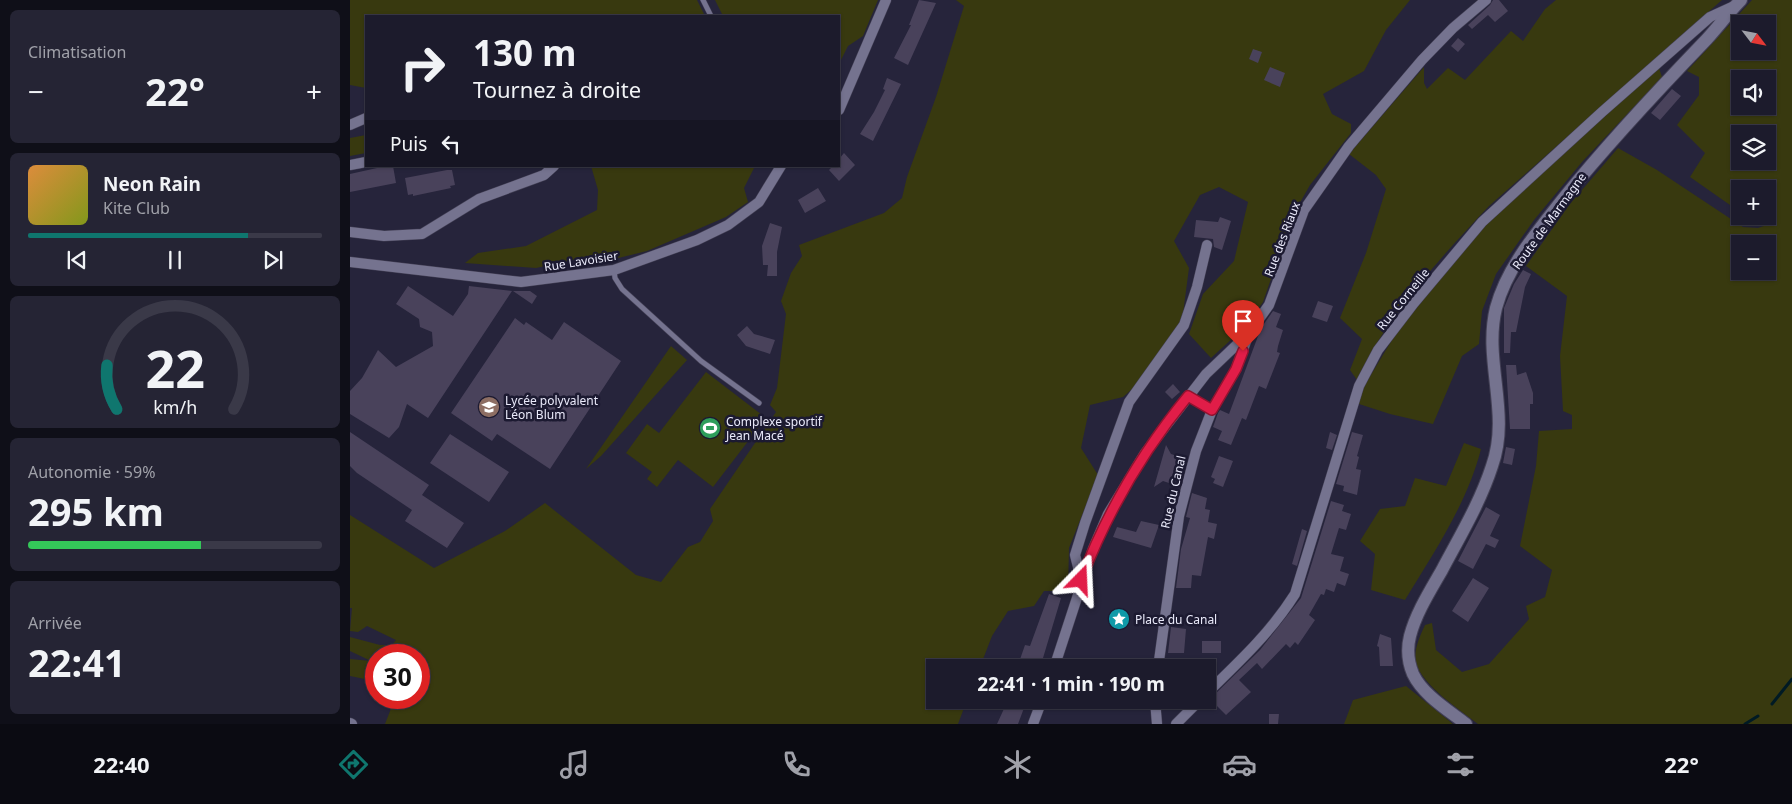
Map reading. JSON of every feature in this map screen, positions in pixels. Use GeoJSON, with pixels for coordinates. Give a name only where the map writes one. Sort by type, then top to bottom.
{"type":"FeatureCollection","features":[{"type":"Feature","properties":{"kind":"street"},"geometry":{"type":"LineString","coordinates":[[840,108],[886,0]]}},
{"type":"Feature","properties":{"kind":"street","name":"Rue des Riaux"},"geometry":{"type":"LineString","coordinates":[[1057,659],[1081,580],[1108,514],[1145,453],[1206,374],[1249,333],[1269,305],[1304,210],[1350,146],[1422,60],[1486,0]]}},
{"type":"Feature","properties":{"kind":"street","name":"Rue Corneille"},"geometry":{"type":"LineString","coordinates":[[1216,684],[1262,640],[1295,594],[1359,386],[1378,350],[1414,303],[1482,222],[1602,112],[1710,17],[1739,2]]}},
{"type":"Feature","properties":{"kind":"street","name":"Route de Marmagne"},"geometry":{"type":"LineString","coordinates":[[1466,724],[1426,691],[1414,675],[1408,658],[1409,639],[1414,621],[1464,530],[1493,464],[1499,438],[1500,409],[1492,358],[1492,335],[1500,296],[1512,270],[1529,245],[1592,163],[1739,2]]}},
{"type":"Feature","properties":{"kind":"street"},"geometry":{"type":"LineString","coordinates":[[350,125],[365,118]]}},
{"type":"Feature","properties":{"kind":"street"},"geometry":{"type":"LineString","coordinates":[[350,165],[365,162]]}},
{"type":"Feature","properties":{"kind":"street"},"geometry":{"type":"LineString","coordinates":[[350,232],[384,236],[422,234],[479,199],[544,175],[553,167]]}},
{"type":"Feature","properties":{"kind":"street","name":"Rue Lavoisier"},"geometry":{"type":"LineString","coordinates":[[350,262],[520,282],[614,270],[697,240],[728,225],[759,202],[780,167]]}},
{"type":"Feature","properties":{"kind":"street"},"geometry":{"type":"LineString","coordinates":[[1081,580],[1075,555],[1129,402],[1184,325],[1197,287],[1208,245]]}},
{"type":"Feature","properties":{"kind":"street","name":"Rue du Canal"},"geometry":{"type":"LineString","coordinates":[[1159,659],[1179,516],[1196,451],[1212,410],[1236,369],[1249,333]]}},
{"type":"Feature","properties":{"kind":"street"},"geometry":{"type":"LineString","coordinates":[[1033,724],[1039,709]]}},
{"type":"Feature","properties":{"kind":"street"},"geometry":{"type":"LineString","coordinates":[[1156,709],[1157,724]]}},
{"type":"Feature","properties":{"kind":"street"},"geometry":{"type":"LineString","coordinates":[[1176,724],[1191,709]]}},
{"type":"Feature","properties":{"kind":"lane"},"geometry":{"type":"LineString","coordinates":[[703,0],[710,15]]}},
{"type":"Feature","properties":{"kind":"lane"},"geometry":{"type":"LineString","coordinates":[[614,270],[615,278],[622,289],[701,361],[759,403]]}},
{"type":"Feature","properties":{"kind":"lane"},"geometry":{"type":"LineString","coordinates":[[1188,396],[1212,410]]}},
{"type":"Feature","properties":{"kind":"shaded area"},"geometry":{"type":"Polygon","coordinates":[[[350,0],[697,0],[704,15],[365,15],[365,88],[350,85],[350,0]]]}},
{"type":"Feature","properties":{"kind":"shaded area"},"geometry":{"type":"Polygon","coordinates":[[[715,0],[878,0],[863,36],[848,46],[840,62],[840,15],[722,15],[715,0]]]}},
{"type":"Feature","properties":{"kind":"shaded area"},"geometry":{"type":"Polygon","coordinates":[[[956,0],[1410,0],[1386,30],[1364,71],[1323,94],[1332,114],[1351,124],[1351,133],[1310,185],[1293,215],[1263,302],[1245,327],[1211,358],[1189,334],[1203,294],[1234,261],[1248,202],[1219,187],[1200,195],[1174,241],[1189,268],[1182,321],[1139,383],[1123,397],[1090,405],[1081,448],[1098,475],[1069,548],[1068,591],[1044,591],[1034,606],[1008,611],[992,636],[983,659],[926,659],[926,709],[964,709],[958,724],[385,724],[391,709],[430,709],[430,644],[393,644],[396,640],[367,626],[358,632],[350,631],[352,608],[350,608],[350,515],[434,568],[505,531],[545,503],[636,575],[661,582],[688,547],[700,542],[713,521],[710,509],[776,412],[770,405],[777,388],[786,314],[781,301],[791,273],[802,256],[799,245],[884,213],[902,198],[907,177],[936,97],[964,6],[956,0]]]}},
{"type":"Feature","properties":{"kind":"shaded area"},"geometry":{"type":"Polygon","coordinates":[[[1556,0],[1722,0],[1489,206],[1416,288],[1383,333],[1357,380],[1350,370],[1362,339],[1340,318],[1366,253],[1386,189],[1376,175],[1349,154],[1424,67],[1424,83],[1427,89],[1448,68],[1465,80],[1511,31],[1523,41],[1545,9],[1556,0]]]}},
{"type":"Feature","properties":{"kind":"shaded area"},"geometry":{"type":"Polygon","coordinates":[[[1752,0],[1792,0],[1792,724],[1478,724],[1434,689],[1420,672],[1415,654],[1425,625],[1432,623],[1436,650],[1462,672],[1489,664],[1529,619],[1526,606],[1545,597],[1552,570],[1520,546],[1536,466],[1539,431],[1572,429],[1572,415],[1563,411],[1560,356],[1567,296],[1526,266],[1569,205],[1618,148],[1657,170],[1731,219],[1731,225],[1758,228],[1766,225],[1776,225],[1776,180],[1731,180],[1731,206],[1690,177],[1705,153],[1677,125],[1699,95],[1699,77],[1687,71],[1731,23],[1731,60],[1776,60],[1776,15],[1738,15],[1752,0]]]}},
{"type":"Feature","properties":{"kind":"shaded area"},"geometry":{"type":"Polygon","coordinates":[[[1659,68],[1662,77],[1582,162],[1534,220],[1496,274],[1482,311],[1479,344],[1462,356],[1433,424],[1390,414],[1359,404],[1363,388],[1395,335],[1485,223],[1659,68]]]}},
{"type":"Feature","properties":{"kind":"shaded area"},"geometry":{"type":"Polygon","coordinates":[[[365,135],[365,153],[350,156],[350,138],[365,135]]]}},
{"type":"Feature","properties":{"kind":"shaded area"},"geometry":{"type":"Polygon","coordinates":[[[591,167],[754,167],[744,188],[748,202],[726,217],[647,251],[594,264],[583,258],[536,268],[465,263],[478,253],[526,246],[597,210],[598,190],[591,167]]]}},
{"type":"Feature","properties":{"kind":"shaded area"},"geometry":{"type":"Polygon","coordinates":[[[671,346],[687,360],[601,456],[586,469],[671,346]]]}},
{"type":"Feature","properties":{"kind":"shaded area","name":"Complexe sportif Jean Macé"},"geometry":{"type":"Polygon","coordinates":[[[706,372],[766,418],[713,487],[678,460],[657,487],[647,479],[652,472],[626,453],[647,424],[659,433],[706,372]]]}},
{"type":"Feature","properties":{"kind":"shaded area"},"geometry":{"type":"Polygon","coordinates":[[[1464,443],[1481,449],[1475,469],[1449,527],[1405,600],[1371,590],[1375,554],[1360,541],[1380,509],[1405,506],[1415,478],[1446,486],[1464,443]]]}},
{"type":"Feature","properties":{"kind":"shaded area"},"geometry":{"type":"Polygon","coordinates":[[[350,637],[376,644],[365,644],[365,658],[350,651],[350,637]]]}},
{"type":"Feature","properties":{"kind":"shaded area"},"geometry":{"type":"Polygon","coordinates":[[[350,659],[365,660],[365,679],[350,676],[350,659]]]}},
{"type":"Feature","properties":{"kind":"shaded area"},"geometry":{"type":"Polygon","coordinates":[[[1406,686],[1453,724],[1344,724],[1353,700],[1406,686]]]}},
{"type":"Feature","properties":{"kind":"building"},"geometry":{"type":"Polygon","coordinates":[[[919,0],[936,3],[908,65],[894,58],[911,25],[909,25],[919,0]]]}},
{"type":"Feature","properties":{"kind":"building"},"geometry":{"type":"Polygon","coordinates":[[[1493,0],[1499,0],[1508,11],[1495,22],[1488,15],[1472,29],[1468,25],[1493,0]]]}},
{"type":"Feature","properties":{"kind":"building"},"geometry":{"type":"Polygon","coordinates":[[[1458,38],[1465,44],[1458,52],[1451,46],[1458,38]]]}},
{"type":"Feature","properties":{"kind":"building"},"geometry":{"type":"Polygon","coordinates":[[[1253,49],[1262,52],[1258,63],[1249,59],[1253,49]]]}},
{"type":"Feature","properties":{"kind":"building"},"geometry":{"type":"Polygon","coordinates":[[[1270,67],[1285,73],[1280,87],[1264,80],[1270,67]]]}},
{"type":"Feature","properties":{"kind":"building"},"geometry":{"type":"Polygon","coordinates":[[[887,78],[901,84],[873,141],[860,134],[885,90],[883,89],[887,78]]]}},
{"type":"Feature","properties":{"kind":"building"},"geometry":{"type":"Polygon","coordinates":[[[1672,89],[1681,96],[1660,120],[1651,113],[1672,89]]]}},
{"type":"Feature","properties":{"kind":"building"},"geometry":{"type":"Polygon","coordinates":[[[844,153],[855,165],[839,181],[829,170],[832,167],[840,167],[840,158],[844,153]]]}},
{"type":"Feature","properties":{"kind":"building"},"geometry":{"type":"Polygon","coordinates":[[[382,167],[393,167],[396,183],[350,192],[350,174],[382,167]]]}},
{"type":"Feature","properties":{"kind":"building"},"geometry":{"type":"Polygon","coordinates":[[[452,170],[455,185],[450,186],[451,188],[413,196],[413,194],[408,195],[405,178],[452,170]]]}},
{"type":"Feature","properties":{"kind":"building"},"geometry":{"type":"Polygon","coordinates":[[[818,188],[826,201],[805,213],[798,200],[818,188]]]}},
{"type":"Feature","properties":{"kind":"building"},"geometry":{"type":"Polygon","coordinates":[[[1220,217],[1231,221],[1222,250],[1214,247],[1213,239],[1194,237],[1196,220],[1218,222],[1220,217]]]}},
{"type":"Feature","properties":{"kind":"building"},"geometry":{"type":"Polygon","coordinates":[[[770,223],[782,227],[777,252],[777,276],[767,276],[768,265],[763,265],[762,246],[770,223]]]}},
{"type":"Feature","properties":{"kind":"building"},"geometry":{"type":"Polygon","coordinates":[[[1523,270],[1531,274],[1525,287],[1516,332],[1511,332],[1510,353],[1504,353],[1504,308],[1514,284],[1523,270]]]}},
{"type":"Feature","properties":{"kind":"building"},"geometry":{"type":"Polygon","coordinates":[[[408,286],[453,316],[468,294],[469,286],[512,291],[428,418],[407,404],[399,427],[389,438],[350,414],[350,391],[362,378],[378,350],[396,367],[433,346],[432,332],[420,327],[419,319],[396,304],[408,286]]]}},
{"type":"Feature","properties":{"kind":"building"},"geometry":{"type":"Polygon","coordinates":[[[513,291],[530,291],[537,296],[532,304],[513,291]]]}},
{"type":"Feature","properties":{"kind":"building"},"geometry":{"type":"Polygon","coordinates":[[[1318,301],[1333,306],[1327,322],[1312,317],[1318,301]]]}},
{"type":"Feature","properties":{"kind":"building"},"geometry":{"type":"Polygon","coordinates":[[[1273,311],[1281,314],[1276,327],[1283,330],[1277,352],[1280,353],[1266,389],[1259,386],[1246,420],[1242,418],[1231,445],[1218,440],[1222,431],[1213,427],[1220,410],[1229,414],[1261,328],[1273,311]]]}},
{"type":"Feature","properties":{"kind":"building"},"geometry":{"type":"Polygon","coordinates":[[[515,318],[524,325],[526,322],[552,340],[564,322],[621,361],[550,469],[497,434],[492,441],[451,413],[515,318]]]}},
{"type":"Feature","properties":{"kind":"building"},"geometry":{"type":"Polygon","coordinates":[[[747,326],[754,334],[775,340],[770,354],[746,346],[737,335],[747,326]]]}},
{"type":"Feature","properties":{"kind":"building"},"geometry":{"type":"Polygon","coordinates":[[[1506,365],[1516,365],[1517,375],[1526,372],[1533,393],[1533,404],[1530,404],[1530,429],[1510,429],[1506,365]]]}},
{"type":"Feature","properties":{"kind":"building"},"geometry":{"type":"Polygon","coordinates":[[[1173,384],[1180,392],[1172,399],[1165,392],[1173,384]]]}},
{"type":"Feature","properties":{"kind":"building"},"geometry":{"type":"Polygon","coordinates":[[[350,432],[429,485],[422,495],[464,523],[447,548],[405,521],[412,510],[357,473],[350,466],[350,432]]]}},
{"type":"Feature","properties":{"kind":"building"},"geometry":{"type":"Polygon","coordinates":[[[1330,432],[1337,435],[1332,450],[1326,448],[1330,432]]]}},
{"type":"Feature","properties":{"kind":"building"},"geometry":{"type":"Polygon","coordinates":[[[1352,432],[1363,435],[1357,456],[1359,457],[1356,469],[1361,470],[1357,495],[1343,491],[1344,486],[1336,484],[1352,432]]]}},
{"type":"Feature","properties":{"kind":"building"},"geometry":{"type":"Polygon","coordinates":[[[450,434],[509,472],[489,502],[430,463],[450,434]]]}},
{"type":"Feature","properties":{"kind":"building"},"geometry":{"type":"Polygon","coordinates":[[[1166,445],[1171,454],[1180,457],[1172,484],[1163,481],[1154,487],[1166,445]]]}},
{"type":"Feature","properties":{"kind":"building"},"geometry":{"type":"Polygon","coordinates":[[[1506,447],[1515,449],[1512,465],[1503,463],[1506,447]]]}},
{"type":"Feature","properties":{"kind":"building"},"geometry":{"type":"Polygon","coordinates":[[[1219,456],[1233,461],[1223,487],[1213,483],[1215,479],[1211,477],[1219,456]]]}},
{"type":"Feature","properties":{"kind":"building"},"geometry":{"type":"Polygon","coordinates":[[[1192,493],[1207,498],[1205,509],[1210,510],[1208,522],[1217,524],[1214,539],[1208,537],[1201,576],[1192,575],[1191,588],[1176,588],[1181,549],[1190,518],[1186,517],[1192,493]]]}},
{"type":"Feature","properties":{"kind":"building"},"geometry":{"type":"Polygon","coordinates":[[[1331,501],[1344,505],[1342,511],[1351,514],[1346,530],[1339,528],[1331,554],[1344,557],[1340,571],[1349,574],[1345,586],[1337,583],[1334,592],[1326,589],[1324,595],[1321,594],[1309,615],[1315,620],[1298,645],[1295,642],[1290,648],[1286,644],[1262,669],[1257,663],[1239,680],[1251,692],[1226,715],[1216,705],[1216,693],[1260,650],[1301,598],[1331,501]]]}},
{"type":"Feature","properties":{"kind":"building"},"geometry":{"type":"Polygon","coordinates":[[[1486,507],[1500,515],[1490,536],[1499,540],[1495,548],[1486,544],[1473,569],[1458,561],[1486,507]]]}},
{"type":"Feature","properties":{"kind":"building"},"geometry":{"type":"Polygon","coordinates":[[[1141,521],[1159,525],[1151,548],[1113,537],[1117,527],[1136,532],[1141,521]]]}},
{"type":"Feature","properties":{"kind":"building"},"geometry":{"type":"Polygon","coordinates":[[[1302,529],[1307,531],[1297,566],[1292,564],[1302,529]]]}},
{"type":"Feature","properties":{"kind":"building"},"geometry":{"type":"Polygon","coordinates":[[[1473,578],[1489,588],[1468,622],[1452,611],[1473,578]]]}},
{"type":"Feature","properties":{"kind":"building"},"geometry":{"type":"Polygon","coordinates":[[[1049,594],[1061,598],[1043,659],[1020,659],[1025,645],[1030,646],[1049,594]]]}},
{"type":"Feature","properties":{"kind":"building"},"geometry":{"type":"Polygon","coordinates":[[[1171,627],[1186,629],[1184,653],[1168,653],[1171,627]]]}},
{"type":"Feature","properties":{"kind":"building"},"geometry":{"type":"Polygon","coordinates":[[[1380,634],[1391,638],[1393,666],[1380,666],[1379,647],[1377,646],[1380,634]]]}},
{"type":"Feature","properties":{"kind":"building"},"geometry":{"type":"Polygon","coordinates":[[[1202,641],[1221,641],[1221,653],[1202,653],[1202,641]]]}},
{"type":"Feature","properties":{"kind":"building"},"geometry":{"type":"Polygon","coordinates":[[[1004,709],[1024,709],[1018,724],[997,724],[1004,709]]]}},
{"type":"Feature","properties":{"kind":"building"},"geometry":{"type":"Polygon","coordinates":[[[1269,714],[1279,714],[1278,724],[1269,724],[1269,714]]]}},
{"type":"Feature","properties":{"kind":"waterway"},"geometry":{"type":"LineString","coordinates":[[1772,704],[1792,679]]}},
{"type":"Feature","properties":{"kind":"waterway"},"geometry":{"type":"LineString","coordinates":[[1745,724],[1758,716]]}},
{"type":"Feature","properties":{"kind":"place","name":"Lycée polyvalent Léon Blum"},"geometry":{"type":"Point","coordinates":[489,407]}},
{"type":"Feature","properties":{"kind":"place","name":"Complexe sportif Jean Macé"},"geometry":{"type":"Point","coordinates":[710,428]}},
{"type":"Feature","properties":{"kind":"place","name":"Place du Canal"},"geometry":{"type":"Point","coordinates":[1119,619]}},
{"type":"Feature","properties":{"kind":"route"},"geometry":{"type":"LineString","coordinates":[[1081,580],[1108,514],[1145,453],[1188,396],[1212,410],[1236,369],[1243,351]]}}]}
